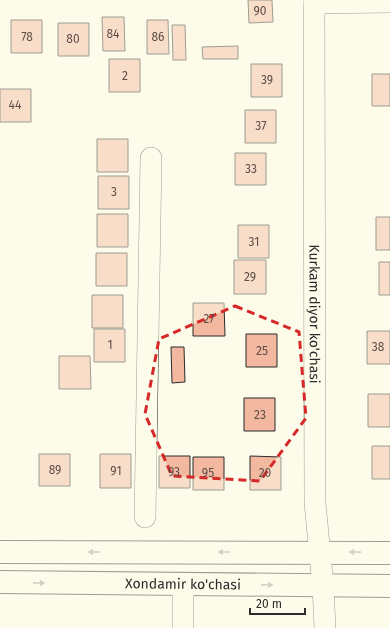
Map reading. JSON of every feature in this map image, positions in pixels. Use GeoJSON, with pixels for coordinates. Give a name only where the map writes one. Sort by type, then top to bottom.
{"type":"FeatureCollection","features":[{"type":"Feature","properties":{"kind":"main road"},"geometry":{"type":"LineString","coordinates":[[0,552],[390,553]]}},
{"type":"Feature","properties":{"kind":"main road","name":"Xondamir ko'chasi"},"geometry":{"type":"LineString","coordinates":[[0,582],[390,586]]}},
{"type":"Feature","properties":{"kind":"street"},"geometry":{"type":"LineString","coordinates":[[314,2],[390,2]]}},
{"type":"Feature","properties":{"kind":"street","name":"Kurkam diyor ko'chasi"},"geometry":{"type":"LineString","coordinates":[[314,2],[315,503],[323,586],[325,628]]}},
{"type":"Feature","properties":{"kind":"street"},"geometry":{"type":"LineString","coordinates":[[144,517],[151,158]]}},
{"type":"Feature","properties":{"kind":"street"},"geometry":{"type":"LineString","coordinates":[[183,584],[183,628]]}},
{"type":"Feature","properties":{"kind":"highlighted area"},"geometry":{"type":"Polygon","coordinates":[[[235,306],[299,332],[306,418],[260,481],[172,476],[145,414],[159,339],[235,306]]]}},
{"type":"Feature","properties":{"kind":"building"},"geometry":{"type":"Polygon","coordinates":[[[248,0],[272,0],[273,22],[249,23],[248,0]]]}},
{"type":"Feature","properties":{"kind":"building"},"geometry":{"type":"Polygon","coordinates":[[[102,17],[124,17],[125,51],[103,51],[102,17]]]}},
{"type":"Feature","properties":{"kind":"building"},"geometry":{"type":"Polygon","coordinates":[[[11,20],[42,20],[42,53],[11,53],[11,20]]]}},
{"type":"Feature","properties":{"kind":"building"},"geometry":{"type":"Polygon","coordinates":[[[147,20],[168,20],[169,54],[147,54],[147,20]]]}},
{"type":"Feature","properties":{"kind":"building"},"geometry":{"type":"Polygon","coordinates":[[[58,23],[89,23],[89,56],[58,56],[58,23]]]}},
{"type":"Feature","properties":{"kind":"building"},"geometry":{"type":"Polygon","coordinates":[[[172,25],[185,25],[186,60],[173,60],[172,25]]]}},
{"type":"Feature","properties":{"kind":"building"},"geometry":{"type":"Polygon","coordinates":[[[238,46],[238,59],[203,59],[202,47],[238,46]]]}},
{"type":"Feature","properties":{"kind":"building"},"geometry":{"type":"Polygon","coordinates":[[[109,59],[140,59],[140,92],[109,92],[109,59]]]}},
{"type":"Feature","properties":{"kind":"building"},"geometry":{"type":"Polygon","coordinates":[[[251,64],[282,64],[282,97],[251,97],[251,64]]]}},
{"type":"Feature","properties":{"kind":"building"},"geometry":{"type":"Polygon","coordinates":[[[372,74],[390,74],[390,106],[372,106],[372,74]]]}},
{"type":"Feature","properties":{"kind":"building"},"geometry":{"type":"Polygon","coordinates":[[[0,89],[31,89],[31,122],[0,122],[0,89]]]}},
{"type":"Feature","properties":{"kind":"building"},"geometry":{"type":"Polygon","coordinates":[[[245,110],[276,110],[276,143],[245,143],[245,110]]]}},
{"type":"Feature","properties":{"kind":"building"},"geometry":{"type":"Polygon","coordinates":[[[97,139],[128,139],[128,172],[97,172],[97,139]]]}},
{"type":"Feature","properties":{"kind":"building"},"geometry":{"type":"Polygon","coordinates":[[[235,153],[266,153],[266,185],[235,185],[235,153]]]}},
{"type":"Feature","properties":{"kind":"building"},"geometry":{"type":"Polygon","coordinates":[[[98,176],[129,176],[129,209],[98,209],[98,176]]]}},
{"type":"Feature","properties":{"kind":"building"},"geometry":{"type":"Polygon","coordinates":[[[97,214],[128,214],[128,247],[97,247],[97,214]]]}},
{"type":"Feature","properties":{"kind":"building"},"geometry":{"type":"Polygon","coordinates":[[[376,217],[390,217],[390,250],[376,250],[376,217]]]}},
{"type":"Feature","properties":{"kind":"building"},"geometry":{"type":"Polygon","coordinates":[[[238,225],[269,225],[269,258],[238,258],[238,225]]]}},
{"type":"Feature","properties":{"kind":"building"},"geometry":{"type":"Polygon","coordinates":[[[96,253],[127,253],[127,286],[96,286],[96,253]]]}},
{"type":"Feature","properties":{"kind":"building"},"geometry":{"type":"Polygon","coordinates":[[[234,260],[266,260],[266,294],[234,294],[234,260]]]}},
{"type":"Feature","properties":{"kind":"building"},"geometry":{"type":"Polygon","coordinates":[[[379,262],[390,262],[390,295],[379,295],[379,262]]]}},
{"type":"Feature","properties":{"kind":"building"},"geometry":{"type":"Polygon","coordinates":[[[92,295],[123,295],[123,328],[92,328],[92,295]]]}},
{"type":"Feature","properties":{"kind":"building"},"geometry":{"type":"Polygon","coordinates":[[[193,303],[224,303],[225,336],[193,336],[193,303]]]}},
{"type":"Feature","properties":{"kind":"building"},"geometry":{"type":"Polygon","coordinates":[[[94,329],[125,329],[125,362],[94,362],[94,329]]]}},
{"type":"Feature","properties":{"kind":"building"},"geometry":{"type":"Polygon","coordinates":[[[367,331],[390,331],[390,364],[367,364],[367,331]]]}},
{"type":"Feature","properties":{"kind":"building"},"geometry":{"type":"Polygon","coordinates":[[[246,334],[277,334],[277,367],[246,367],[246,334]]]}},
{"type":"Feature","properties":{"kind":"building"},"geometry":{"type":"Polygon","coordinates":[[[171,347],[184,347],[185,382],[172,383],[171,347]]]}},
{"type":"Feature","properties":{"kind":"building"},"geometry":{"type":"Polygon","coordinates":[[[59,356],[90,356],[91,389],[59,389],[59,356]]]}},
{"type":"Feature","properties":{"kind":"building"},"geometry":{"type":"Polygon","coordinates":[[[368,394],[390,394],[390,427],[368,427],[368,394]]]}},
{"type":"Feature","properties":{"kind":"building"},"geometry":{"type":"Polygon","coordinates":[[[244,398],[275,398],[275,431],[244,431],[244,398]]]}},
{"type":"Feature","properties":{"kind":"building"},"geometry":{"type":"Polygon","coordinates":[[[372,446],[390,446],[390,479],[372,479],[372,446]]]}},
{"type":"Feature","properties":{"kind":"building"},"geometry":{"type":"Polygon","coordinates":[[[39,454],[70,454],[70,486],[39,486],[39,454]]]}},
{"type":"Feature","properties":{"kind":"building"},"geometry":{"type":"Polygon","coordinates":[[[100,454],[131,454],[131,488],[100,488],[100,454]]]}},
{"type":"Feature","properties":{"kind":"building"},"geometry":{"type":"Polygon","coordinates":[[[159,456],[190,456],[190,488],[159,488],[159,456]]]}},
{"type":"Feature","properties":{"kind":"building"},"geometry":{"type":"Polygon","coordinates":[[[250,456],[281,457],[281,490],[250,490],[250,456]]]}},
{"type":"Feature","properties":{"kind":"building"},"geometry":{"type":"Polygon","coordinates":[[[193,457],[224,457],[224,490],[193,490],[193,457]]]}}]}
